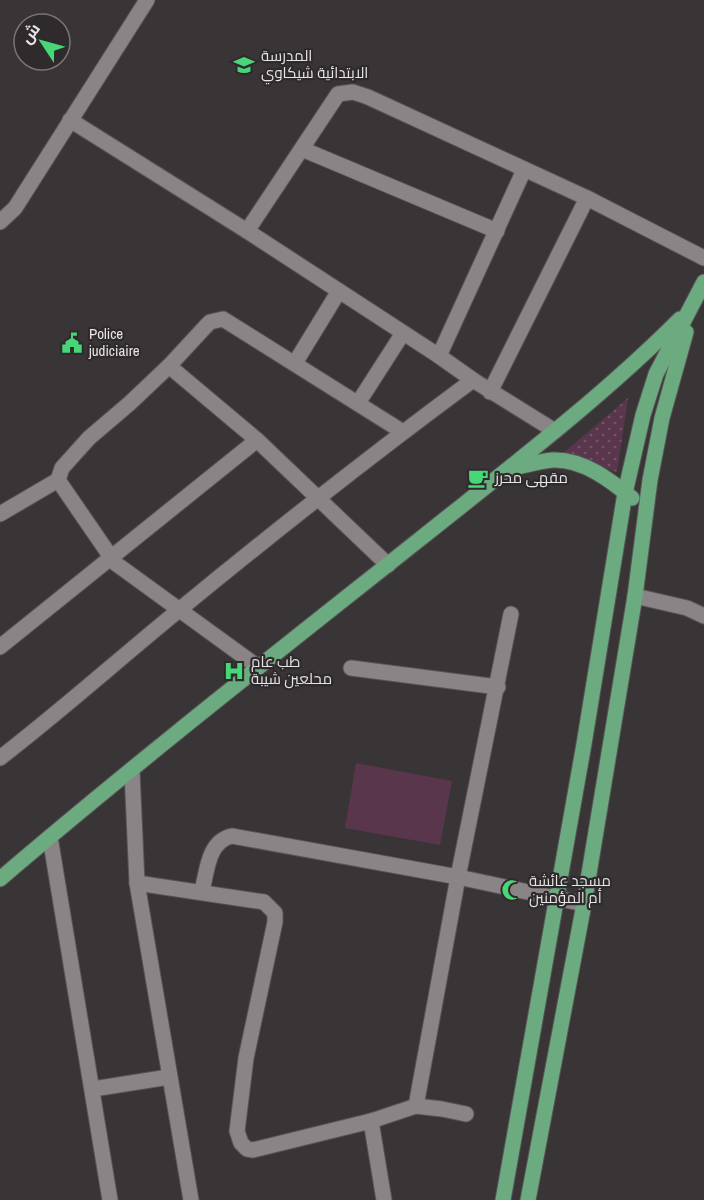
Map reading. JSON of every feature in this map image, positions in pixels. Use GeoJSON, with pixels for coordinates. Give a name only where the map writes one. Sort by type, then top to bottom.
{"type":"FeatureCollection","features":[{"type":"Feature","properties":{"kind":"main road"},"geometry":{"type":"LineString","coordinates":[[503,1200],[584,744],[625,493],[643,415],[657,374],[704,282]]}},
{"type":"Feature","properties":{"kind":"main road"},"geometry":{"type":"LineString","coordinates":[[0,879],[258,668],[555,431],[624,373],[693,306]]}},
{"type":"Feature","properties":{"kind":"main road"},"geometry":{"type":"LineString","coordinates":[[528,1200],[584,904],[635,596],[645,509],[662,418],[693,306]]}},
{"type":"Feature","properties":{"kind":"main road"},"geometry":{"type":"LineString","coordinates":[[508,469],[552,460],[566,461],[596,472],[645,509]]}},
{"type":"Feature","properties":{"kind":"main road"},"geometry":{"type":"LineString","coordinates":[[584,744],[609,750]]}},
{"type":"Feature","properties":{"kind":"street"},"geometry":{"type":"LineString","coordinates":[[0,222],[15,208],[147,0]]}},
{"type":"Feature","properties":{"kind":"street"},"geometry":{"type":"LineString","coordinates":[[247,231],[338,94],[353,92],[587,198],[704,258]]}},
{"type":"Feature","properties":{"kind":"street"},"geometry":{"type":"LineString","coordinates":[[70,120],[247,231],[439,356],[490,392],[555,431]]}},
{"type":"Feature","properties":{"kind":"street"},"geometry":{"type":"LineString","coordinates":[[302,149],[497,231]]}},
{"type":"Feature","properties":{"kind":"street"},"geometry":{"type":"LineString","coordinates":[[439,356],[524,170]]}},
{"type":"Feature","properties":{"kind":"street"},"geometry":{"type":"LineString","coordinates":[[490,392],[587,198]]}},
{"type":"Feature","properties":{"kind":"street"},"geometry":{"type":"LineString","coordinates":[[295,363],[339,291]]}},
{"type":"Feature","properties":{"kind":"street"},"geometry":{"type":"LineString","coordinates":[[0,514],[58,480],[62,468],[89,438],[169,366],[210,322],[223,319],[403,432]]}},
{"type":"Feature","properties":{"kind":"street"},"geometry":{"type":"LineString","coordinates":[[358,403],[403,333]]}},
{"type":"Feature","properties":{"kind":"street"},"geometry":{"type":"LineString","coordinates":[[169,366],[257,440],[388,565]]}},
{"type":"Feature","properties":{"kind":"street"},"geometry":{"type":"LineString","coordinates":[[0,758],[317,499],[473,380]]}},
{"type":"Feature","properties":{"kind":"street"},"geometry":{"type":"LineString","coordinates":[[0,647],[257,440]]}},
{"type":"Feature","properties":{"kind":"street"},"geometry":{"type":"LineString","coordinates":[[58,480],[115,564],[258,668]]}},
{"type":"Feature","properties":{"kind":"street"},"geometry":{"type":"LineString","coordinates":[[635,596],[687,608],[704,616]]}},
{"type":"Feature","properties":{"kind":"street"},"geometry":{"type":"LineString","coordinates":[[416,1106],[458,877],[511,614]]}},
{"type":"Feature","properties":{"kind":"street"},"geometry":{"type":"LineString","coordinates":[[351,668],[498,687]]}},
{"type":"Feature","properties":{"kind":"street"},"geometry":{"type":"LineString","coordinates":[[132,771],[137,883],[191,1200]]}},
{"type":"Feature","properties":{"kind":"street"},"geometry":{"type":"LineString","coordinates":[[202,891],[213,848],[224,838],[232,836],[458,877],[584,904]]}},
{"type":"Feature","properties":{"kind":"street"},"geometry":{"type":"LineString","coordinates":[[50,837],[110,1200]]}},
{"type":"Feature","properties":{"kind":"street"},"geometry":{"type":"LineString","coordinates":[[137,883],[264,902],[275,913],[246,1058],[237,1131],[241,1143],[247,1149],[253,1150],[416,1106],[466,1114]]}},
{"type":"Feature","properties":{"kind":"street"},"geometry":{"type":"LineString","coordinates":[[93,1089],[169,1077]]}},
{"type":"Feature","properties":{"kind":"street"},"geometry":{"type":"LineString","coordinates":[[370,1120],[384,1200]]}},
{"type":"Feature","properties":{"kind":"shaded area"},"geometry":{"type":"Polygon","coordinates":[[[628,398],[617,472],[561,455],[628,398]]]}},
{"type":"Feature","properties":{"kind":"shaded area"},"geometry":{"type":"Polygon","coordinates":[[[356,763],[452,781],[440,845],[345,828],[356,763]]]}},
{"type":"Feature","properties":{"kind":"place","name":"المدرسة الابتدائية شيكاوي"},"geometry":{"type":"Point","coordinates":[244,65]}},
{"type":"Feature","properties":{"kind":"place","name":"Police judiciaire"},"geometry":{"type":"Point","coordinates":[72,343]}},
{"type":"Feature","properties":{"kind":"place","name":"مقهى محرز"},"geometry":{"type":"Point","coordinates":[478,478]}},
{"type":"Feature","properties":{"kind":"place","name":"طب عام محلعين شيبة"},"geometry":{"type":"Point","coordinates":[234,671]}},
{"type":"Feature","properties":{"kind":"place","name":"مسجد عائشة أم المؤمنين"},"geometry":{"type":"Point","coordinates":[512,890]}}]}
